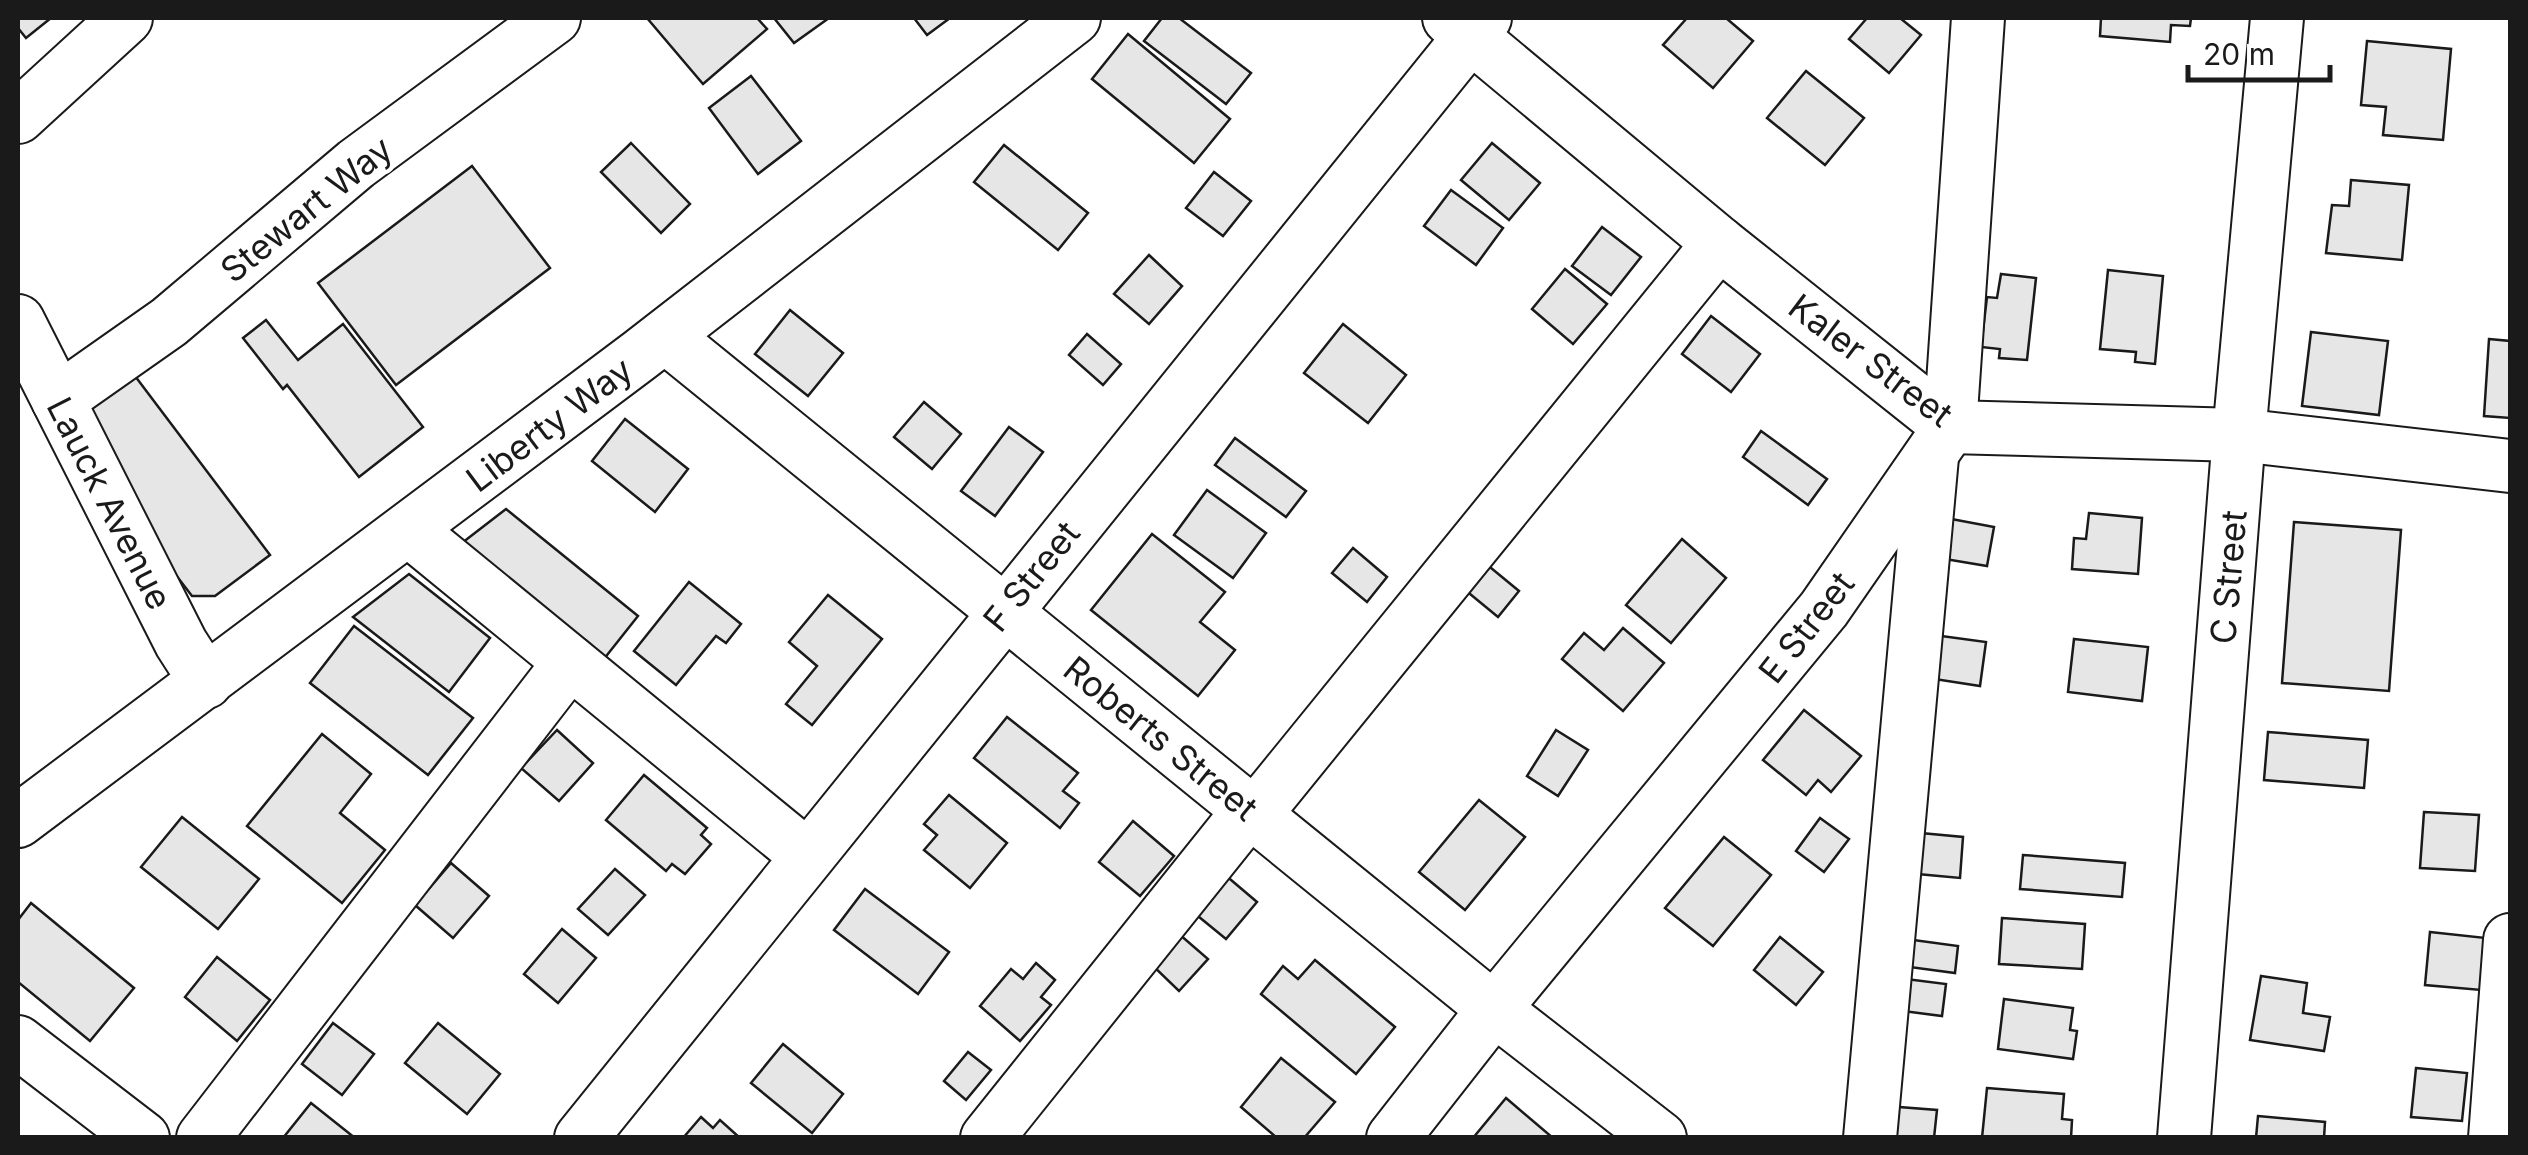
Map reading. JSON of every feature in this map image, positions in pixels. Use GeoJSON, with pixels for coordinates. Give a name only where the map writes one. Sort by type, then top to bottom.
{"type":"FeatureCollection","features":[{"type":"Feature","properties":{"kind":"street"},"geometry":{"type":"LineString","coordinates":[[18,117],[126,18]]}},
{"type":"Feature","properties":{"kind":"street","name":"Stewart Way"},"geometry":{"type":"LineString","coordinates":[[58,400],[169,322],[356,164],[554,18]]}},
{"type":"Feature","properties":{"kind":"street"},"geometry":{"type":"LineString","coordinates":[[1870,1138],[1941,440],[1978,18]]}},
{"type":"Feature","properties":{"kind":"street","name":"C Street"},"geometry":{"type":"LineString","coordinates":[[2184,1138],[2239,434],[2277,18]]}},
{"type":"Feature","properties":{"kind":"street","name":"Liberty Way"},"geometry":{"type":"LineString","coordinates":[[18,822],[665,336],[1057,22]]}},
{"type":"Feature","properties":{"kind":"street","name":"Kaler Street"},"geometry":{"type":"LineString","coordinates":[[1468,23],[1941,440],[2239,434],[2510,466]]}},
{"type":"Feature","properties":{"kind":"street","name":"F Street"},"geometry":{"type":"LineString","coordinates":[[580,1138],[1468,23]]}},
{"type":"Feature","properties":{"kind":"street"},"geometry":{"type":"LineString","coordinates":[[987,1138],[1236,827],[1255,814],[1719,243]]}},
{"type":"Feature","properties":{"kind":"street","name":"Lauck Avenue"},"geometry":{"type":"LineString","coordinates":[[18,321],[180,643],[206,682]]}},
{"type":"Feature","properties":{"kind":"street","name":"Roberts Street"},"geometry":{"type":"LineString","coordinates":[[665,336],[1494,1009],[1660,1138]]}},
{"type":"Feature","properties":{"kind":"street","name":"E Street"},"geometry":{"type":"LineString","coordinates":[[1393,1138],[1494,1009],[1824,610],[1941,440]]}},
{"type":"Feature","properties":{"kind":"street"},"geometry":{"type":"LineString","coordinates":[[409,530],[806,856]]}},
{"type":"Feature","properties":{"kind":"street"},"geometry":{"type":"LineString","coordinates":[[203,1138],[570,662]]}},
{"type":"Feature","properties":{"kind":"street"},"geometry":{"type":"LineString","coordinates":[[2495,1138],[2510,940]]}},
{"type":"Feature","properties":{"kind":"street"},"geometry":{"type":"LineString","coordinates":[[18,1042],[143,1138]]}},
{"type":"Feature","properties":{"kind":"building"},"geometry":{"type":"Polygon","coordinates":[[[18,18],[51,18],[26,38],[18,28],[18,18]]]}},
{"type":"Feature","properties":{"kind":"building"},"geometry":{"type":"Polygon","coordinates":[[[647,18],[757,18],[767,29],[703,84],[647,18]]]}},
{"type":"Feature","properties":{"kind":"building"},"geometry":{"type":"Polygon","coordinates":[[[774,18],[829,18],[794,43],[774,18]]]}},
{"type":"Feature","properties":{"kind":"building"},"geometry":{"type":"Polygon","coordinates":[[[914,18],[950,18],[927,35],[914,18]]]}},
{"type":"Feature","properties":{"kind":"building"},"geometry":{"type":"Polygon","coordinates":[[[1162,18],[1179,18],[1251,73],[1226,104],[1144,41],[1162,18]]]}},
{"type":"Feature","properties":{"kind":"building"},"geometry":{"type":"Polygon","coordinates":[[[1687,18],[1726,18],[1753,41],[1713,88],[1663,45],[1687,18]]]}},
{"type":"Feature","properties":{"kind":"building"},"geometry":{"type":"Polygon","coordinates":[[[1867,18],[1900,18],[1921,35],[1889,73],[1849,39],[1867,18]]]}},
{"type":"Feature","properties":{"kind":"building"},"geometry":{"type":"Polygon","coordinates":[[[2101,18],[2191,18],[2190,26],[2171,25],[2170,42],[2100,36],[2101,18]]]}},
{"type":"Feature","properties":{"kind":"building"},"geometry":{"type":"Polygon","coordinates":[[[1128,34],[1230,119],[1194,163],[1092,79],[1128,34]]]}},
{"type":"Feature","properties":{"kind":"building"},"geometry":{"type":"Polygon","coordinates":[[[2367,41],[2451,49],[2443,140],[2383,135],[2386,107],[2361,105],[2367,41]]]}},
{"type":"Feature","properties":{"kind":"building"},"geometry":{"type":"Polygon","coordinates":[[[1806,71],[1864,118],[1825,165],[1767,118],[1806,71]]]}},
{"type":"Feature","properties":{"kind":"building"},"geometry":{"type":"Polygon","coordinates":[[[751,76],[801,141],[758,174],[709,108],[751,76]]]}},
{"type":"Feature","properties":{"kind":"building"},"geometry":{"type":"Polygon","coordinates":[[[631,143],[690,204],[661,233],[601,172],[631,143]]]}},
{"type":"Feature","properties":{"kind":"building"},"geometry":{"type":"Polygon","coordinates":[[[1492,143],[1540,183],[1509,220],[1461,180],[1492,143]]]}},
{"type":"Feature","properties":{"kind":"building"},"geometry":{"type":"Polygon","coordinates":[[[1004,145],[1088,213],[1058,250],[974,182],[1004,145]]]}},
{"type":"Feature","properties":{"kind":"building"},"geometry":{"type":"Polygon","coordinates":[[[472,166],[550,268],[396,385],[318,283],[472,166]]]}},
{"type":"Feature","properties":{"kind":"building"},"geometry":{"type":"Polygon","coordinates":[[[1214,172],[1251,201],[1223,236],[1186,208],[1214,172]]]}},
{"type":"Feature","properties":{"kind":"building"},"geometry":{"type":"Polygon","coordinates":[[[2351,180],[2409,185],[2402,260],[2326,253],[2332,205],[2349,206],[2351,180]]]}},
{"type":"Feature","properties":{"kind":"building"},"geometry":{"type":"Polygon","coordinates":[[[1451,190],[1503,228],[1476,265],[1424,226],[1451,190]]]}},
{"type":"Feature","properties":{"kind":"building"},"geometry":{"type":"Polygon","coordinates":[[[1602,227],[1641,257],[1611,295],[1572,266],[1602,227]]]}},
{"type":"Feature","properties":{"kind":"building"},"geometry":{"type":"Polygon","coordinates":[[[1149,255],[1182,286],[1149,324],[1114,294],[1149,255]]]}},
{"type":"Feature","properties":{"kind":"building"},"geometry":{"type":"Polygon","coordinates":[[[1565,269],[1607,304],[1573,344],[1532,309],[1565,269]]]}},
{"type":"Feature","properties":{"kind":"building"},"geometry":{"type":"Polygon","coordinates":[[[2108,270],[2163,276],[2155,364],[2135,362],[2136,352],[2100,349],[2108,270]]]}},
{"type":"Feature","properties":{"kind":"building"},"geometry":{"type":"Polygon","coordinates":[[[2001,274],[2036,278],[2027,360],[1999,358],[2000,349],[1981,347],[1987,297],[1997,298],[2001,274]]]}},
{"type":"Feature","properties":{"kind":"building"},"geometry":{"type":"Polygon","coordinates":[[[790,310],[843,353],[808,396],[755,354],[790,310]]]}},
{"type":"Feature","properties":{"kind":"building"},"geometry":{"type":"Polygon","coordinates":[[[1711,316],[1760,354],[1731,392],[1682,354],[1711,316]]]}},
{"type":"Feature","properties":{"kind":"building"},"geometry":{"type":"Polygon","coordinates":[[[266,320],[298,360],[343,324],[423,427],[359,477],[287,385],[283,389],[243,338],[266,320]]]}},
{"type":"Feature","properties":{"kind":"building"},"geometry":{"type":"Polygon","coordinates":[[[1343,324],[1406,375],[1368,423],[1304,373],[1343,324]]]}},
{"type":"Feature","properties":{"kind":"building"},"geometry":{"type":"Polygon","coordinates":[[[2311,332],[2388,341],[2379,415],[2302,406],[2311,332]]]}},
{"type":"Feature","properties":{"kind":"building"},"geometry":{"type":"Polygon","coordinates":[[[1087,334],[1121,364],[1103,385],[1069,355],[1087,334]]]}},
{"type":"Feature","properties":{"kind":"building"},"geometry":{"type":"Polygon","coordinates":[[[2489,339],[2510,341],[2510,418],[2484,416],[2489,339]]]}},
{"type":"Feature","properties":{"kind":"building"},"geometry":{"type":"Polygon","coordinates":[[[129,368],[270,555],[215,596],[192,596],[172,570],[85,402],[129,368]]]}},
{"type":"Feature","properties":{"kind":"building"},"geometry":{"type":"Polygon","coordinates":[[[924,402],[961,434],[932,469],[894,437],[924,402]]]}},
{"type":"Feature","properties":{"kind":"building"},"geometry":{"type":"Polygon","coordinates":[[[625,419],[688,469],[655,512],[592,461],[625,419]]]}},
{"type":"Feature","properties":{"kind":"building"},"geometry":{"type":"Polygon","coordinates":[[[1009,427],[1043,452],[995,516],[961,491],[1009,427]]]}},
{"type":"Feature","properties":{"kind":"building"},"geometry":{"type":"Polygon","coordinates":[[[1761,431],[1827,479],[1808,505],[1743,457],[1761,431]]]}},
{"type":"Feature","properties":{"kind":"building"},"geometry":{"type":"Polygon","coordinates":[[[1235,438],[1306,491],[1286,517],[1215,465],[1235,438]]]}},
{"type":"Feature","properties":{"kind":"building"},"geometry":{"type":"Polygon","coordinates":[[[1207,490],[1266,533],[1233,578],[1174,535],[1207,490]]]}},
{"type":"Feature","properties":{"kind":"building"},"geometry":{"type":"Polygon","coordinates":[[[506,509],[638,616],[592,674],[445,556],[506,509]]]}},
{"type":"Feature","properties":{"kind":"building"},"geometry":{"type":"Polygon","coordinates":[[[2089,513],[2142,518],[2138,574],[2072,569],[2074,538],[2086,539],[2089,513]]]}},
{"type":"Feature","properties":{"kind":"building"},"geometry":{"type":"Polygon","coordinates":[[[1946,518],[1994,527],[1987,566],[1939,558],[1946,518]]]}},
{"type":"Feature","properties":{"kind":"building"},"geometry":{"type":"Polygon","coordinates":[[[2294,522],[2401,530],[2389,691],[2282,683],[2294,522]]]}},
{"type":"Feature","properties":{"kind":"building"},"geometry":{"type":"Polygon","coordinates":[[[1152,534],[1225,592],[1200,622],[1235,650],[1198,696],[1091,610],[1152,534]]]}},
{"type":"Feature","properties":{"kind":"building"},"geometry":{"type":"Polygon","coordinates":[[[1682,539],[1726,578],[1671,643],[1626,605],[1682,539]]]}},
{"type":"Feature","properties":{"kind":"building"},"geometry":{"type":"Polygon","coordinates":[[[1353,548],[1387,577],[1367,602],[1332,573],[1353,548]]]}},
{"type":"Feature","properties":{"kind":"building"},"geometry":{"type":"Polygon","coordinates":[[[1485,563],[1519,591],[1498,617],[1464,589],[1485,563]]]}},
{"type":"Feature","properties":{"kind":"building"},"geometry":{"type":"Polygon","coordinates":[[[409,574],[490,638],[449,692],[353,617],[409,574]]]}},
{"type":"Feature","properties":{"kind":"building"},"geometry":{"type":"Polygon","coordinates":[[[689,582],[741,624],[726,643],[716,636],[676,685],[634,651],[689,582]]]}},
{"type":"Feature","properties":{"kind":"building"},"geometry":{"type":"Polygon","coordinates":[[[828,595],[882,639],[812,725],[786,704],[817,666],[789,642],[828,595]]]}},
{"type":"Feature","properties":{"kind":"building"},"geometry":{"type":"Polygon","coordinates":[[[354,626],[473,718],[428,775],[310,683],[354,626]]]}},
{"type":"Feature","properties":{"kind":"building"},"geometry":{"type":"Polygon","coordinates":[[[1623,628],[1664,663],[1623,711],[1562,659],[1584,633],[1604,650],[1623,628]]]}},
{"type":"Feature","properties":{"kind":"building"},"geometry":{"type":"Polygon","coordinates":[[[1934,635],[1986,642],[1980,686],[1928,678],[1934,635]]]}},
{"type":"Feature","properties":{"kind":"building"},"geometry":{"type":"Polygon","coordinates":[[[2074,639],[2148,647],[2142,701],[2068,692],[2074,639]]]}},
{"type":"Feature","properties":{"kind":"building"},"geometry":{"type":"Polygon","coordinates":[[[1804,710],[1861,756],[1831,792],[1818,780],[1806,795],[1763,760],[1804,710]]]}},
{"type":"Feature","properties":{"kind":"building"},"geometry":{"type":"Polygon","coordinates":[[[1007,717],[1078,773],[1063,791],[1079,803],[1060,828],[974,758],[1007,717]]]}},
{"type":"Feature","properties":{"kind":"building"},"geometry":{"type":"Polygon","coordinates":[[[557,730],[593,763],[559,801],[521,768],[557,730]]]}},
{"type":"Feature","properties":{"kind":"building"},"geometry":{"type":"Polygon","coordinates":[[[1556,730],[1588,750],[1558,796],[1527,776],[1556,730]]]}},
{"type":"Feature","properties":{"kind":"building"},"geometry":{"type":"Polygon","coordinates":[[[2268,732],[2368,740],[2364,788],[2264,780],[2268,732]]]}},
{"type":"Feature","properties":{"kind":"building"},"geometry":{"type":"Polygon","coordinates":[[[322,734],[371,774],[340,813],[385,850],[342,903],[247,826],[322,734]]]}},
{"type":"Feature","properties":{"kind":"building"},"geometry":{"type":"Polygon","coordinates":[[[644,775],[707,828],[701,835],[711,844],[685,874],[672,864],[666,871],[606,820],[644,775]]]}},
{"type":"Feature","properties":{"kind":"building"},"geometry":{"type":"Polygon","coordinates":[[[949,795],[1007,843],[970,888],[924,850],[937,835],[924,824],[949,795]]]}},
{"type":"Feature","properties":{"kind":"building"},"geometry":{"type":"Polygon","coordinates":[[[1479,800],[1525,837],[1465,910],[1419,872],[1479,800]]]}},
{"type":"Feature","properties":{"kind":"building"},"geometry":{"type":"Polygon","coordinates":[[[2424,812],[2479,815],[2475,871],[2420,868],[2424,812]]]}},
{"type":"Feature","properties":{"kind":"building"},"geometry":{"type":"Polygon","coordinates":[[[182,817],[259,879],[218,929],[141,867],[182,817]]]}},
{"type":"Feature","properties":{"kind":"building"},"geometry":{"type":"Polygon","coordinates":[[[1820,818],[1849,839],[1824,872],[1796,851],[1820,818]]]}},
{"type":"Feature","properties":{"kind":"building"},"geometry":{"type":"Polygon","coordinates":[[[1133,821],[1174,856],[1140,896],[1099,862],[1133,821]]]}},
{"type":"Feature","properties":{"kind":"building"},"geometry":{"type":"Polygon","coordinates":[[[1910,832],[1963,837],[1960,878],[1907,873],[1910,832]]]}},
{"type":"Feature","properties":{"kind":"building"},"geometry":{"type":"Polygon","coordinates":[[[1724,837],[1771,875],[1713,946],[1665,908],[1724,837]]]}},
{"type":"Feature","properties":{"kind":"building"},"geometry":{"type":"Polygon","coordinates":[[[2023,855],[2125,863],[2122,897],[2020,889],[2023,855]]]}},
{"type":"Feature","properties":{"kind":"building"},"geometry":{"type":"Polygon","coordinates":[[[451,863],[489,896],[453,938],[415,905],[451,863]]]}},
{"type":"Feature","properties":{"kind":"building"},"geometry":{"type":"Polygon","coordinates":[[[615,869],[645,895],[608,935],[578,909],[615,869]]]}},
{"type":"Feature","properties":{"kind":"building"},"geometry":{"type":"Polygon","coordinates":[[[1224,874],[1257,902],[1226,939],[1193,912],[1224,874]]]}},
{"type":"Feature","properties":{"kind":"building"},"geometry":{"type":"Polygon","coordinates":[[[865,889],[949,952],[918,994],[834,930],[865,889]]]}},
{"type":"Feature","properties":{"kind":"building"},"geometry":{"type":"Polygon","coordinates":[[[31,903],[134,988],[90,1041],[18,982],[18,920],[31,903]]]}},
{"type":"Feature","properties":{"kind":"building"},"geometry":{"type":"Polygon","coordinates":[[[2002,918],[2085,924],[2082,969],[1999,964],[2002,918]]]}},
{"type":"Feature","properties":{"kind":"building"},"geometry":{"type":"Polygon","coordinates":[[[562,929],[596,958],[558,1003],[524,974],[562,929]]]}},
{"type":"Feature","properties":{"kind":"building"},"geometry":{"type":"Polygon","coordinates":[[[2430,932],[2486,938],[2481,990],[2425,985],[2430,932]]]}},
{"type":"Feature","properties":{"kind":"building"},"geometry":{"type":"Polygon","coordinates":[[[1179,934],[1208,959],[1179,991],[1152,965],[1179,934]]]}},
{"type":"Feature","properties":{"kind":"building"},"geometry":{"type":"Polygon","coordinates":[[[1780,937],[1823,972],[1796,1005],[1754,970],[1780,937]]]}},
{"type":"Feature","properties":{"kind":"building"},"geometry":{"type":"Polygon","coordinates":[[[1906,939],[1958,946],[1955,973],[1902,966],[1906,939]]]}},
{"type":"Feature","properties":{"kind":"building"},"geometry":{"type":"Polygon","coordinates":[[[217,957],[270,1000],[237,1041],[185,997],[217,957]]]}},
{"type":"Feature","properties":{"kind":"building"},"geometry":{"type":"Polygon","coordinates":[[[1315,960],[1395,1027],[1356,1074],[1261,994],[1283,966],[1298,979],[1315,960]]]}},
{"type":"Feature","properties":{"kind":"building"},"geometry":{"type":"Polygon","coordinates":[[[1036,963],[1055,980],[1041,997],[1051,1005],[1020,1041],[980,1006],[1011,969],[1023,979],[1036,963]]]}},
{"type":"Feature","properties":{"kind":"building"},"geometry":{"type":"Polygon","coordinates":[[[2261,976],[2307,983],[2303,1013],[2330,1017],[2324,1051],[2250,1040],[2261,976]]]}},
{"type":"Feature","properties":{"kind":"building"},"geometry":{"type":"Polygon","coordinates":[[[1898,978],[1946,984],[1942,1016],[1895,1010],[1898,978]]]}},
{"type":"Feature","properties":{"kind":"building"},"geometry":{"type":"Polygon","coordinates":[[[2004,999],[2073,1008],[2070,1030],[2077,1031],[2073,1059],[1998,1049],[2004,999]]]}},
{"type":"Feature","properties":{"kind":"building"},"geometry":{"type":"Polygon","coordinates":[[[333,1023],[374,1054],[342,1095],[302,1064],[333,1023]]]}},
{"type":"Feature","properties":{"kind":"building"},"geometry":{"type":"Polygon","coordinates":[[[438,1023],[500,1074],[467,1114],[405,1063],[438,1023]]]}},
{"type":"Feature","properties":{"kind":"building"},"geometry":{"type":"Polygon","coordinates":[[[783,1044],[843,1094],[812,1133],[751,1083],[783,1044]]]}},
{"type":"Feature","properties":{"kind":"building"},"geometry":{"type":"Polygon","coordinates":[[[968,1052],[991,1070],[966,1100],[944,1081],[968,1052]]]}},
{"type":"Feature","properties":{"kind":"building"},"geometry":{"type":"Polygon","coordinates":[[[1281,1058],[1335,1102],[1304,1138],[1277,1138],[1241,1107],[1281,1058]]]}},
{"type":"Feature","properties":{"kind":"building"},"geometry":{"type":"Polygon","coordinates":[[[2416,1068],[2467,1073],[2462,1121],[2411,1117],[2416,1068]]]}},
{"type":"Feature","properties":{"kind":"building"},"geometry":{"type":"Polygon","coordinates":[[[1987,1088],[2064,1094],[2062,1119],[2072,1120],[2071,1138],[1982,1138],[1987,1088]]]}},
{"type":"Feature","properties":{"kind":"building"},"geometry":{"type":"Polygon","coordinates":[[[1506,1098],[1553,1138],[1473,1138],[1506,1098]]]}},
{"type":"Feature","properties":{"kind":"building"},"geometry":{"type":"Polygon","coordinates":[[[311,1103],[355,1138],[283,1138],[311,1103]]]}},
{"type":"Feature","properties":{"kind":"building"},"geometry":{"type":"Polygon","coordinates":[[[1886,1106],[1937,1110],[1934,1138],[1895,1138],[1886,1106]]]}},
{"type":"Feature","properties":{"kind":"building"},"geometry":{"type":"Polygon","coordinates":[[[2258,1116],[2325,1122],[2324,1138],[2256,1138],[2258,1116]]]}},
{"type":"Feature","properties":{"kind":"building"},"geometry":{"type":"Polygon","coordinates":[[[701,1117],[713,1128],[720,1120],[740,1138],[683,1138],[701,1117]]]}}]}
